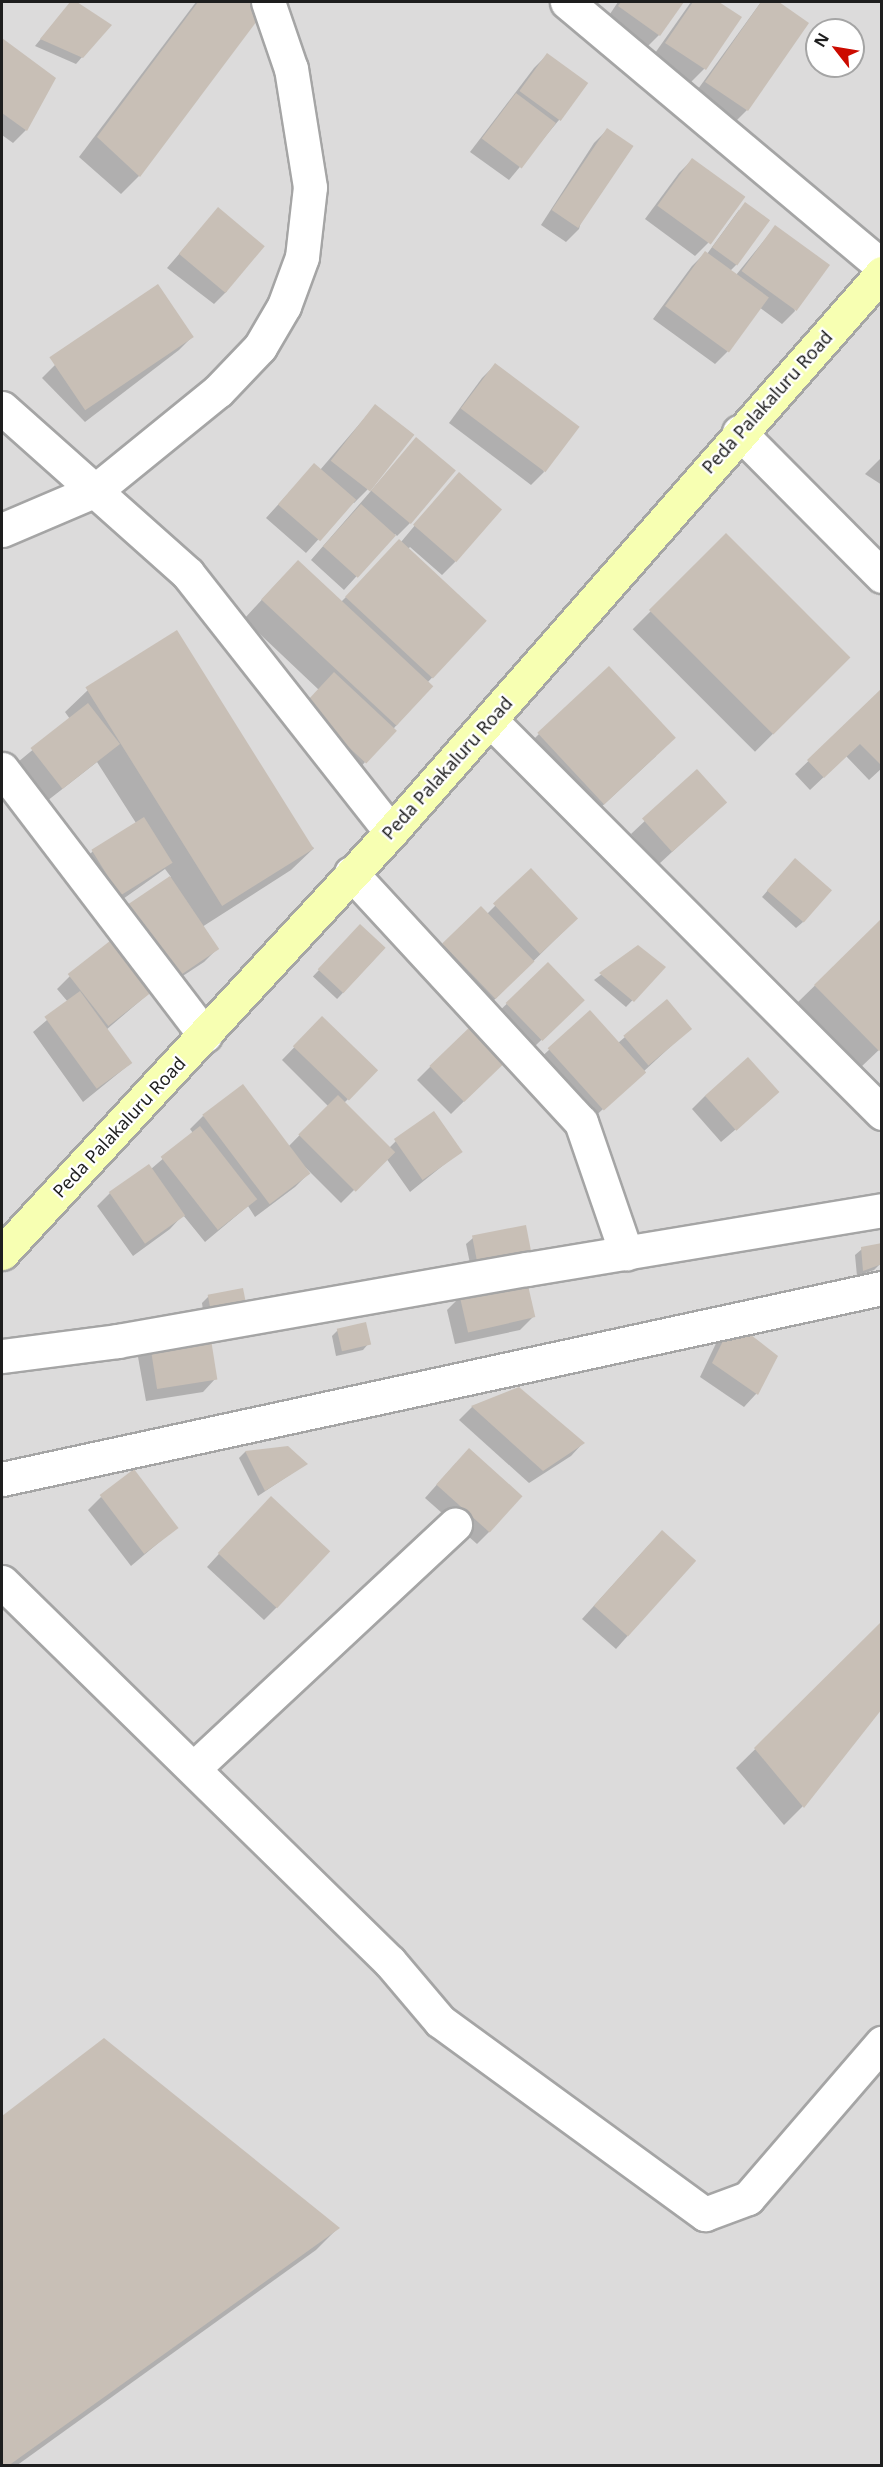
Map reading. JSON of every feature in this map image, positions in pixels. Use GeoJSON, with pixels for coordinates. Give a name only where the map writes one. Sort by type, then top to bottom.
{"type":"FeatureCollection","features":[{"type":"Feature","properties":{"kind":"main road","name":"Peda Palakaluru Road"},"geometry":{"type":"LineString","coordinates":[[2,1253],[390,832],[739,432],[882,273]]}},
{"type":"Feature","properties":{"kind":"street"},"geometry":{"type":"LineString","coordinates":[[2,530],[96,490],[218,391],[260,347],[284,306],[302,256],[310,187],[291,69],[268,2]]}},
{"type":"Feature","properties":{"kind":"street"},"geometry":{"type":"LineString","coordinates":[[567,2],[882,266]]}},
{"type":"Feature","properties":{"kind":"street"},"geometry":{"type":"LineString","coordinates":[[2,408],[188,574],[390,832]]}},
{"type":"Feature","properties":{"kind":"street"},"geometry":{"type":"LineString","coordinates":[[739,432],[882,576]]}},
{"type":"Feature","properties":{"kind":"street"},"geometry":{"type":"LineString","coordinates":[[490,720],[882,1113]]}},
{"type":"Feature","properties":{"kind":"street"},"geometry":{"type":"LineString","coordinates":[[2,769],[205,1035]]}},
{"type":"Feature","properties":{"kind":"street"},"geometry":{"type":"LineString","coordinates":[[351,873],[581,1122],[626,1253]]}},
{"type":"Feature","properties":{"kind":"street"},"geometry":{"type":"LineString","coordinates":[[2,1356],[118,1341],[882,1210]]}},
{"type":"Feature","properties":{"kind":"street"},"geometry":{"type":"LineString","coordinates":[[2,1479],[882,1288]]}},
{"type":"Feature","properties":{"kind":"street"},"geometry":{"type":"LineString","coordinates":[[194,1768],[455,1524]]}},
{"type":"Feature","properties":{"kind":"street"},"geometry":{"type":"LineString","coordinates":[[2,1582],[390,1962],[440,2021],[705,2214],[748,2198],[882,2043]]}},
{"type":"Feature","properties":{"kind":"shaded area"},"geometry":{"type":"Polygon","coordinates":[[[2,2],[881,2],[881,2465],[2,2466],[2,2]]]}},
{"type":"Feature","properties":{"kind":"building"},"geometry":{"type":"Polygon","coordinates":[[[70,2],[77,2],[112,25],[83,58],[40,39],[70,2]]]}},
{"type":"Feature","properties":{"kind":"building"},"geometry":{"type":"Polygon","coordinates":[[[198,2],[264,2],[269,5],[140,177],[97,137],[198,2]]]}},
{"type":"Feature","properties":{"kind":"building"},"geometry":{"type":"Polygon","coordinates":[[[621,2],[684,2],[660,36],[618,6],[621,2]]]}},
{"type":"Feature","properties":{"kind":"building"},"geometry":{"type":"Polygon","coordinates":[[[693,2],[719,2],[742,17],[706,70],[665,43],[693,2]]]}},
{"type":"Feature","properties":{"kind":"building"},"geometry":{"type":"Polygon","coordinates":[[[761,2],[779,2],[805,20],[805,29],[748,111],[705,82],[761,2]]]}},
{"type":"Feature","properties":{"kind":"building"},"geometry":{"type":"Polygon","coordinates":[[[2,38],[56,78],[27,131],[2,113],[2,38]]]}},
{"type":"Feature","properties":{"kind":"building"},"geometry":{"type":"Polygon","coordinates":[[[547,53],[588,83],[561,121],[519,91],[547,53]]]}},
{"type":"Feature","properties":{"kind":"building"},"geometry":{"type":"Polygon","coordinates":[[[516,93],[556,123],[522,169],[482,139],[516,93]]]}},
{"type":"Feature","properties":{"kind":"building"},"geometry":{"type":"Polygon","coordinates":[[[607,128],[634,146],[578,228],[552,210],[607,128]]]}},
{"type":"Feature","properties":{"kind":"building"},"geometry":{"type":"Polygon","coordinates":[[[692,158],[745,197],[711,245],[657,206],[692,158]]]}},
{"type":"Feature","properties":{"kind":"building"},"geometry":{"type":"Polygon","coordinates":[[[745,202],[770,220],[737,266],[712,247],[745,202]]]}},
{"type":"Feature","properties":{"kind":"building"},"geometry":{"type":"Polygon","coordinates":[[[218,207],[265,246],[226,293],[179,254],[218,207]]]}},
{"type":"Feature","properties":{"kind":"building"},"geometry":{"type":"Polygon","coordinates":[[[775,225],[830,265],[797,311],[741,271],[775,225]]]}},
{"type":"Feature","properties":{"kind":"building"},"geometry":{"type":"Polygon","coordinates":[[[705,251],[769,297],[729,352],[665,306],[705,251]]]}},
{"type":"Feature","properties":{"kind":"building"},"geometry":{"type":"Polygon","coordinates":[[[158,284],[194,337],[85,410],[49,357],[158,284]]]}},
{"type":"Feature","properties":{"kind":"building"},"geometry":{"type":"Polygon","coordinates":[[[495,363],[580,427],[545,472],[461,409],[495,363]]]}},
{"type":"Feature","properties":{"kind":"building"},"geometry":{"type":"Polygon","coordinates":[[[375,404],[414,435],[370,492],[331,461],[375,404]]]}},
{"type":"Feature","properties":{"kind":"building"},"geometry":{"type":"Polygon","coordinates":[[[416,437],[456,470],[411,524],[371,491],[416,437]]]}},
{"type":"Feature","properties":{"kind":"building"},"geometry":{"type":"Polygon","coordinates":[[[314,463],[356,500],[320,541],[278,505],[314,463]]]}},
{"type":"Feature","properties":{"kind":"building"},"geometry":{"type":"Polygon","coordinates":[[[459,472],[502,509],[456,562],[413,525],[459,472]]]}},
{"type":"Feature","properties":{"kind":"building"},"geometry":{"type":"Polygon","coordinates":[[[361,504],[396,535],[358,578],[323,546],[361,504]]]}},
{"type":"Feature","properties":{"kind":"building"},"geometry":{"type":"Polygon","coordinates":[[[726,533],[850,657],[773,735],[649,610],[726,533]]]}},
{"type":"Feature","properties":{"kind":"building"},"geometry":{"type":"Polygon","coordinates":[[[399,539],[487,621],[433,679],[345,597],[399,539]]]}},
{"type":"Feature","properties":{"kind":"building"},"geometry":{"type":"Polygon","coordinates":[[[298,560],[433,686],[396,726],[261,599],[298,560]]]}},
{"type":"Feature","properties":{"kind":"building"},"geometry":{"type":"Polygon","coordinates":[[[177,630],[314,849],[222,906],[85,687],[177,630]]]}},
{"type":"Feature","properties":{"kind":"building"},"geometry":{"type":"Polygon","coordinates":[[[609,666],[676,738],[604,805],[537,733],[609,666]]]}},
{"type":"Feature","properties":{"kind":"building"},"geometry":{"type":"Polygon","coordinates":[[[334,672],[397,731],[366,764],[303,705],[334,672]]]}},
{"type":"Feature","properties":{"kind":"building"},"geometry":{"type":"Polygon","coordinates":[[[882,688],[882,766],[860,744],[824,778],[807,760],[882,688]]]}},
{"type":"Feature","properties":{"kind":"building"},"geometry":{"type":"Polygon","coordinates":[[[88,703],[120,744],[62,789],[30,748],[88,703]]]}},
{"type":"Feature","properties":{"kind":"building"},"geometry":{"type":"Polygon","coordinates":[[[697,769],[727,802],[672,852],[642,819],[697,769]]]}},
{"type":"Feature","properties":{"kind":"building"},"geometry":{"type":"Polygon","coordinates":[[[144,817],[173,863],[120,896],[91,850],[144,817]]]}},
{"type":"Feature","properties":{"kind":"building"},"geometry":{"type":"Polygon","coordinates":[[[795,858],[832,890],[804,923],[767,890],[795,858]]]}},
{"type":"Feature","properties":{"kind":"building"},"geometry":{"type":"Polygon","coordinates":[[[531,868],[578,918],[540,954],[493,903],[531,868]]]}},
{"type":"Feature","properties":{"kind":"building"},"geometry":{"type":"Polygon","coordinates":[[[170,876],[219,949],[178,977],[129,904],[170,876]]]}},
{"type":"Feature","properties":{"kind":"building"},"geometry":{"type":"Polygon","coordinates":[[[481,906],[534,961],[496,999],[442,944],[481,906]]]}},
{"type":"Feature","properties":{"kind":"building"},"geometry":{"type":"Polygon","coordinates":[[[882,918],[882,1049],[879,1051],[814,985],[882,918]]]}},
{"type":"Feature","properties":{"kind":"building"},"geometry":{"type":"Polygon","coordinates":[[[360,924],[386,948],[343,993],[318,969],[360,924]]]}},
{"type":"Feature","properties":{"kind":"building"},"geometry":{"type":"Polygon","coordinates":[[[115,937],[156,989],[108,1026],[68,974],[115,937]]]}},
{"type":"Feature","properties":{"kind":"building"},"geometry":{"type":"Polygon","coordinates":[[[638,945],[666,967],[634,1002],[599,973],[638,945]]]}},
{"type":"Feature","properties":{"kind":"building"},"geometry":{"type":"Polygon","coordinates":[[[548,962],[585,1000],[542,1041],[506,1003],[548,962]]]}},
{"type":"Feature","properties":{"kind":"building"},"geometry":{"type":"Polygon","coordinates":[[[80,991],[132,1063],[97,1089],[44,1017],[80,991]]]}},
{"type":"Feature","properties":{"kind":"building"},"geometry":{"type":"Polygon","coordinates":[[[667,999],[692,1029],[648,1066],[623,1036],[667,999]]]}},
{"type":"Feature","properties":{"kind":"building"},"geometry":{"type":"Polygon","coordinates":[[[590,1010],[646,1072],[604,1111],[548,1048],[590,1010]]]}},
{"type":"Feature","properties":{"kind":"building"},"geometry":{"type":"Polygon","coordinates":[[[322,1016],[378,1070],[349,1100],[293,1046],[322,1016]]]}},
{"type":"Feature","properties":{"kind":"building"},"geometry":{"type":"Polygon","coordinates":[[[474,1023],[509,1059],[464,1102],[429,1066],[474,1023]]]}},
{"type":"Feature","properties":{"kind":"building"},"geometry":{"type":"Polygon","coordinates":[[[748,1057],[779,1092],[736,1131],[705,1096],[748,1057]]]}},
{"type":"Feature","properties":{"kind":"building"},"geometry":{"type":"Polygon","coordinates":[[[243,1084],[310,1173],[270,1204],[202,1115],[243,1084]]]}},
{"type":"Feature","properties":{"kind":"building"},"geometry":{"type":"Polygon","coordinates":[[[338,1095],[395,1152],[356,1192],[298,1135],[338,1095]]]}},
{"type":"Feature","properties":{"kind":"building"},"geometry":{"type":"Polygon","coordinates":[[[434,1111],[463,1152],[423,1180],[394,1139],[434,1111]]]}},
{"type":"Feature","properties":{"kind":"building"},"geometry":{"type":"Polygon","coordinates":[[[200,1126],[257,1199],[218,1230],[161,1157],[200,1126]]]}},
{"type":"Feature","properties":{"kind":"building"},"geometry":{"type":"Polygon","coordinates":[[[149,1164],[185,1216],[145,1244],[109,1192],[149,1164]]]}},
{"type":"Feature","properties":{"kind":"building"},"geometry":{"type":"Polygon","coordinates":[[[526,1225],[532,1257],[478,1268],[472,1235],[526,1225]]]}},
{"type":"Feature","properties":{"kind":"building"},"geometry":{"type":"Polygon","coordinates":[[[882,1243],[882,1264],[863,1271],[861,1247],[882,1243]]]}},
{"type":"Feature","properties":{"kind":"building"},"geometry":{"type":"Polygon","coordinates":[[[527,1281],[535,1317],[468,1333],[460,1297],[527,1281]]]}},
{"type":"Feature","properties":{"kind":"building"},"geometry":{"type":"Polygon","coordinates":[[[243,1288],[248,1313],[212,1319],[208,1295],[243,1288]]]}},
{"type":"Feature","properties":{"kind":"building"},"geometry":{"type":"Polygon","coordinates":[[[733,1321],[778,1356],[758,1395],[712,1363],[733,1321]]]}},
{"type":"Feature","properties":{"kind":"building"},"geometry":{"type":"Polygon","coordinates":[[[366,1322],[371,1344],[342,1351],[337,1329],[366,1322]]]}},
{"type":"Feature","properties":{"kind":"building"},"geometry":{"type":"Polygon","coordinates":[[[210,1333],[217,1379],[157,1389],[150,1343],[210,1333]]]}},
{"type":"Feature","properties":{"kind":"building"},"geometry":{"type":"Polygon","coordinates":[[[519,1387],[585,1443],[543,1471],[471,1406],[519,1387]]]}},
{"type":"Feature","properties":{"kind":"building"},"geometry":{"type":"Polygon","coordinates":[[[288,1446],[308,1464],[265,1491],[245,1451],[288,1446]]]}},
{"type":"Feature","properties":{"kind":"building"},"geometry":{"type":"Polygon","coordinates":[[[469,1448],[523,1496],[490,1533],[436,1484],[469,1448]]]}},
{"type":"Feature","properties":{"kind":"building"},"geometry":{"type":"Polygon","coordinates":[[[134,1469],[179,1528],[144,1554],[100,1495],[134,1469]]]}},
{"type":"Feature","properties":{"kind":"building"},"geometry":{"type":"Polygon","coordinates":[[[271,1496],[330,1551],[277,1608],[218,1553],[271,1496]]]}},
{"type":"Feature","properties":{"kind":"building"},"geometry":{"type":"Polygon","coordinates":[[[662,1530],[696,1561],[628,1637],[594,1606],[662,1530]]]}},
{"type":"Feature","properties":{"kind":"building"},"geometry":{"type":"Polygon","coordinates":[[[882,1621],[882,1709],[804,1808],[754,1748],[882,1621]]]}},
{"type":"Feature","properties":{"kind":"building"},"geometry":{"type":"Polygon","coordinates":[[[104,2038],[340,2228],[8,2466],[2,2466],[2,2116],[104,2038]]]}}]}
